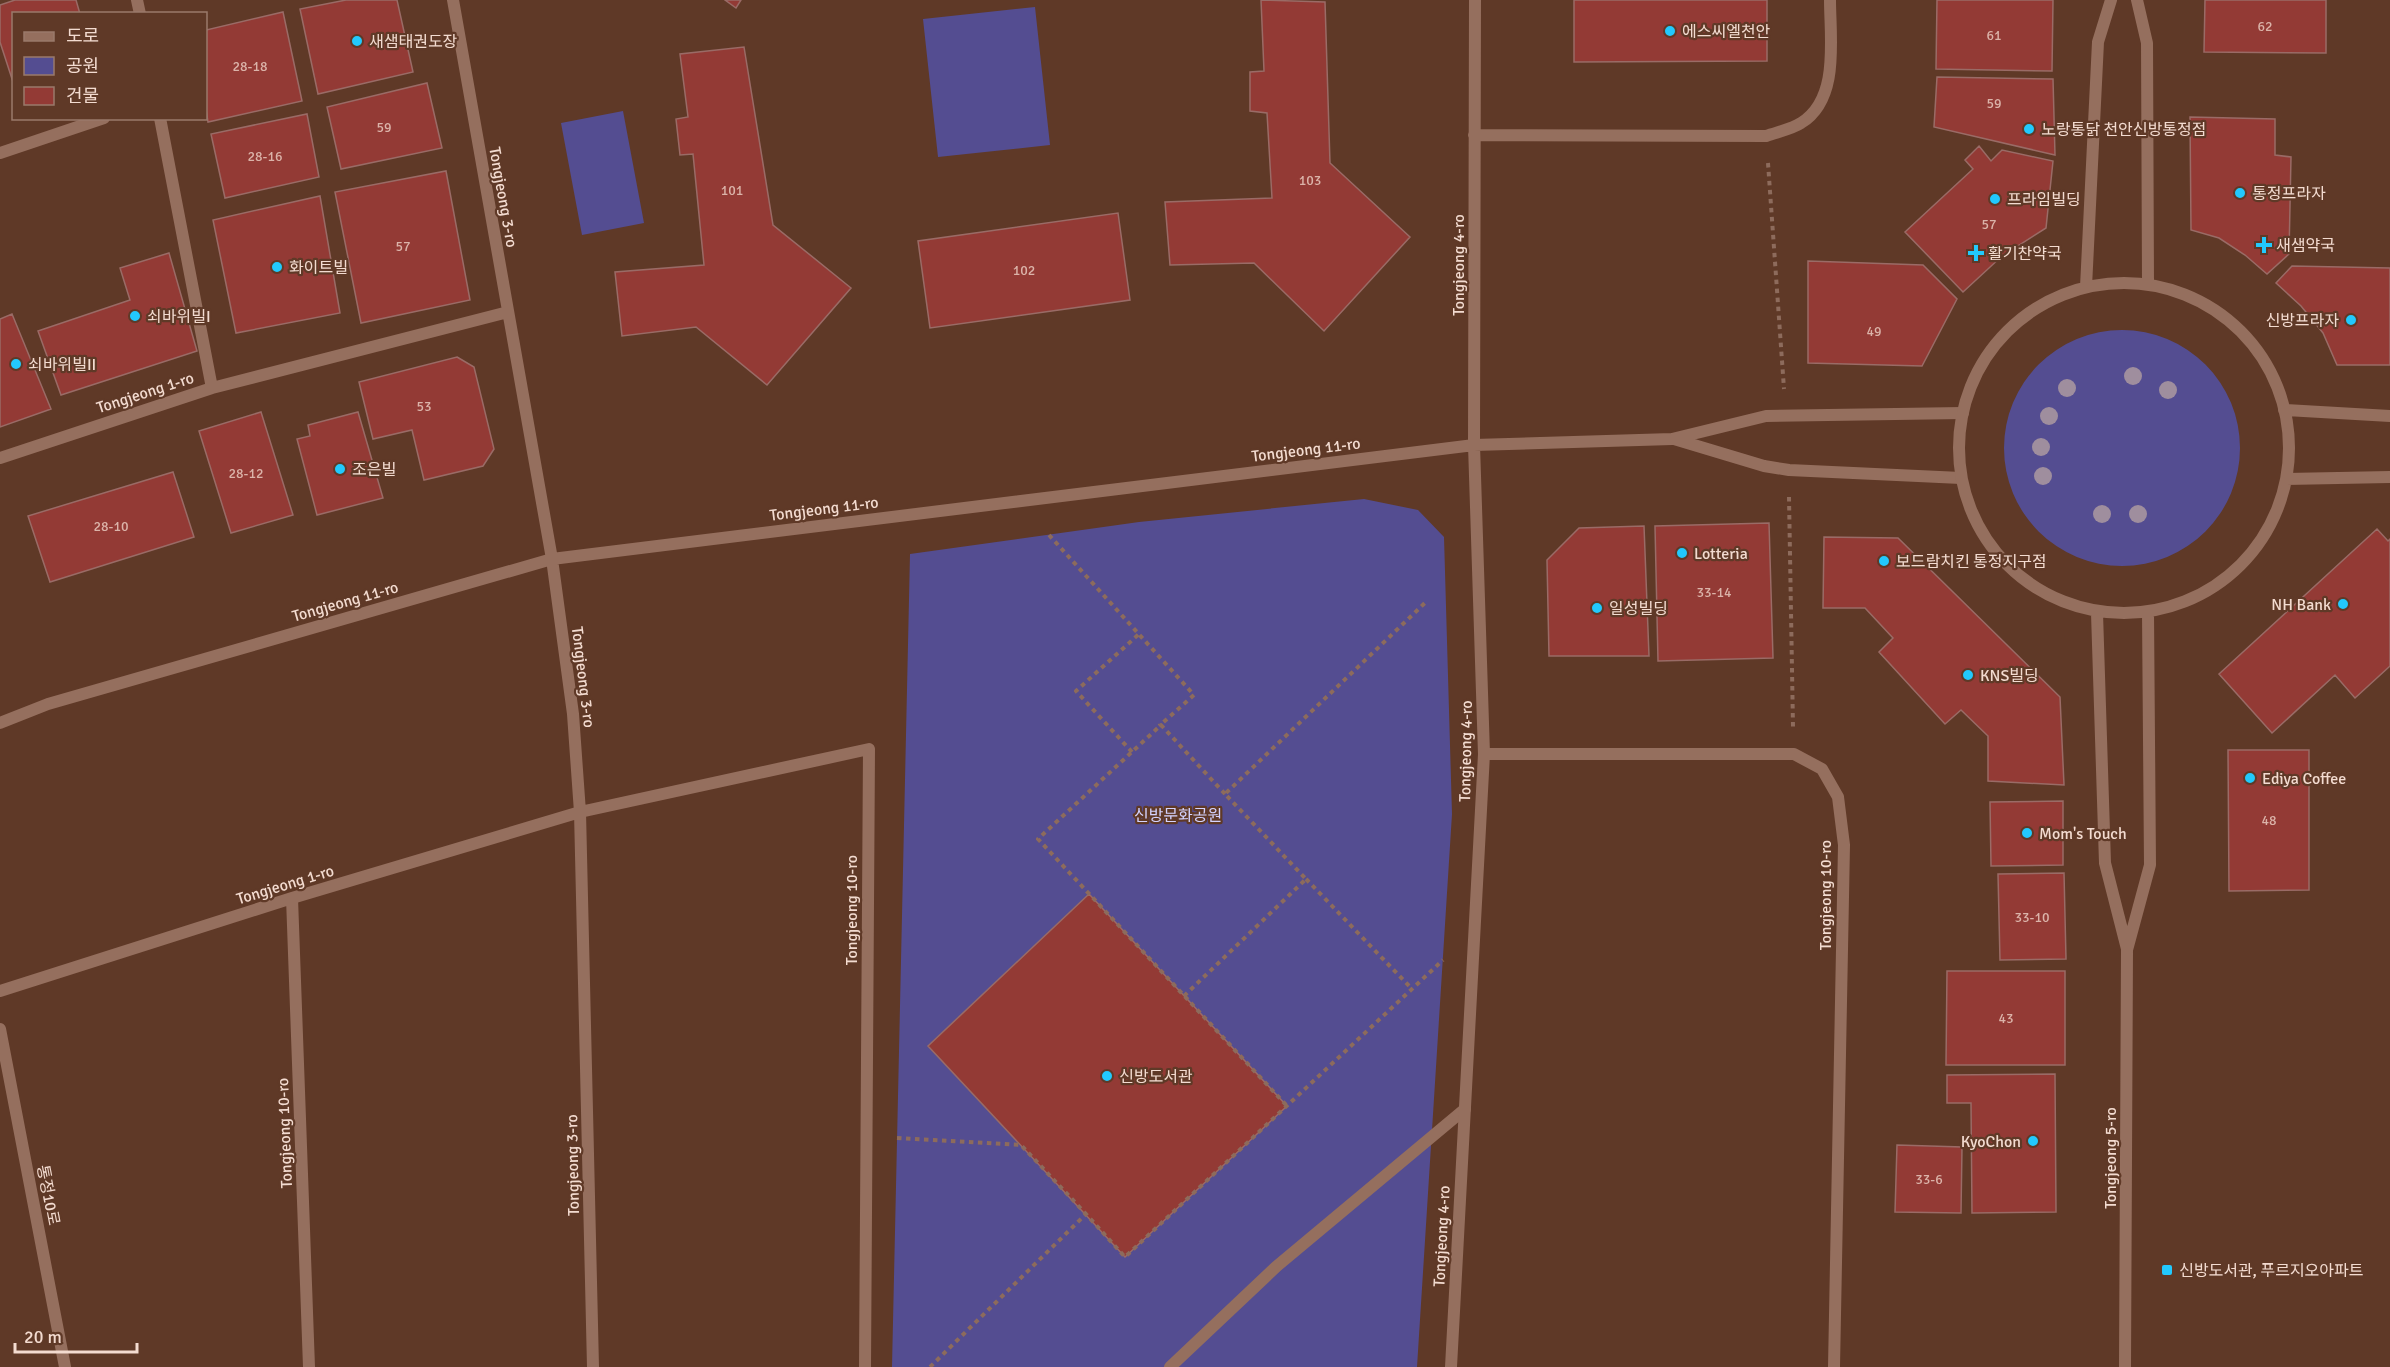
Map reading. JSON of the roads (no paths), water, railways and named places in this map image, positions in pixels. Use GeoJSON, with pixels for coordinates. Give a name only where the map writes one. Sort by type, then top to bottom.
{"type":"FeatureCollection","features":[{"type":"Feature","properties":{"kind":"street","name":"Tongjeong 3-ro"},"geometry":{"type":"LineString","coordinates":[[453,0],[552,559],[573,714],[580,812],[593,1367]]}},
{"type":"Feature","properties":{"kind":"street","name":"Tongjeong 4-ro"},"geometry":{"type":"LineString","coordinates":[[1451,1367],[1484,754],[1474,445],[1475,0]]}},
{"type":"Feature","properties":{"kind":"street"},"geometry":{"type":"LineString","coordinates":[[1474,135],[1766,136],[1802,123],[1826,96],[1830,0]]}},
{"type":"Feature","properties":{"kind":"street"},"geometry":{"type":"LineString","coordinates":[[2086,287],[2098,42],[2111,0]]}},
{"type":"Feature","properties":{"kind":"street"},"geometry":{"type":"LineString","coordinates":[[2137,0],[2146,43],[2148,283]]}},
{"type":"Feature","properties":{"kind":"street"},"geometry":{"type":"LineString","coordinates":[[0,153],[98,120]]}},
{"type":"Feature","properties":{"kind":"street","name":"Tongjeong 1-ro"},"geometry":{"type":"LineString","coordinates":[[0,458],[212,388],[160,120]]}},
{"type":"Feature","properties":{"kind":"street"},"geometry":{"type":"LineString","coordinates":[[2103,283],[2148,283],[2208,303],[2250,337],[2278,382],[2290,436],[2285,492],[2261,543],[2222,583],[2171,607],[2148,613],[2097,613],[2062,602],[2014,572],[1979,530],[1961,478],[1960,425],[1976,373],[2008,330],[2052,298],[2103,283]]}},
{"type":"Feature","properties":{"kind":"street"},"geometry":{"type":"LineString","coordinates":[[212,388],[508,312]]}},
{"type":"Feature","properties":{"kind":"street"},"geometry":{"type":"LineString","coordinates":[[2284,410],[2390,417]]}},
{"type":"Feature","properties":{"kind":"street"},"geometry":{"type":"LineString","coordinates":[[1672,439],[1766,416],[1963,413]]}},
{"type":"Feature","properties":{"kind":"street"},"geometry":{"type":"LineString","coordinates":[[1672,439],[1764,466],[1789,470],[1961,478]]}},
{"type":"Feature","properties":{"kind":"street","name":"Tongjeong 11-ro"},"geometry":{"type":"LineString","coordinates":[[0,723],[60,701],[552,559],[1474,445],[1672,439]]}},
{"type":"Feature","properties":{"kind":"street"},"geometry":{"type":"LineString","coordinates":[[2286,479],[2390,477]]}},
{"type":"Feature","properties":{"kind":"street"},"geometry":{"type":"LineString","coordinates":[[2097,613],[2105,863],[2127,950]]}},
{"type":"Feature","properties":{"kind":"street"},"geometry":{"type":"LineString","coordinates":[[2127,950],[2150,866],[2148,613]]}},
{"type":"Feature","properties":{"kind":"street","name":"Tongjeong 10-ro"},"geometry":{"type":"LineString","coordinates":[[580,812],[869,749],[865,1367]]}},
{"type":"Feature","properties":{"kind":"street","name":"Tongjeong 10-ro"},"geometry":{"type":"LineString","coordinates":[[1484,754],[1794,754],[1822,769],[1838,797],[1844,845],[1834,1367]]}},
{"type":"Feature","properties":{"kind":"street","name":"Tongjeong 1-ro"},"geometry":{"type":"LineString","coordinates":[[0,991],[292,898],[580,812]]}},
{"type":"Feature","properties":{"kind":"street","name":"Tongjeong 10-ro"},"geometry":{"type":"LineString","coordinates":[[292,898],[309,1367]]}},
{"type":"Feature","properties":{"kind":"street","name":"Tongjeong 5-ro"},"geometry":{"type":"LineString","coordinates":[[2125,1367],[2127,950]]}},
{"type":"Feature","properties":{"kind":"street","name":"통정10로"},"geometry":{"type":"LineString","coordinates":[[0,1029],[65,1367]]}},
{"type":"Feature","properties":{"kind":"street"},"geometry":{"type":"LineString","coordinates":[[1170,1367],[1276,1266],[1465,1109]]}},
{"type":"Feature","properties":{"kind":"place","name":"에스씨엘천안"},"geometry":{"type":"Point","coordinates":[1670,31]}},
{"type":"Feature","properties":{"kind":"place","name":"새샘태권도장"},"geometry":{"type":"Point","coordinates":[357,41]}},
{"type":"Feature","properties":{"kind":"place","name":"노랑통닭 천안신방통정점"},"geometry":{"type":"Point","coordinates":[2029,129]}},
{"type":"Feature","properties":{"kind":"place","name":"통정프라자"},"geometry":{"type":"Point","coordinates":[2240,193]}},
{"type":"Feature","properties":{"kind":"place","name":"프라임빌딩"},"geometry":{"type":"Point","coordinates":[1995,199]}},
{"type":"Feature","properties":{"kind":"place","name":"새샘약국"},"geometry":{"type":"Point","coordinates":[2264,245]}},
{"type":"Feature","properties":{"kind":"place","name":"활기찬약국"},"geometry":{"type":"Point","coordinates":[1976,253]}},
{"type":"Feature","properties":{"kind":"place","name":"화이트빌"},"geometry":{"type":"Point","coordinates":[277,267]}},
{"type":"Feature","properties":{"kind":"place","name":"쇠바위빌I"},"geometry":{"type":"Point","coordinates":[135,316]}},
{"type":"Feature","properties":{"kind":"place","name":"신방프라자"},"geometry":{"type":"Point","coordinates":[2351,320]}},
{"type":"Feature","properties":{"kind":"place","name":"쇠바위빌II"},"geometry":{"type":"Point","coordinates":[16,364]}},
{"type":"Feature","properties":{"kind":"place","name":"조은빌"},"geometry":{"type":"Point","coordinates":[340,469]}},
{"type":"Feature","properties":{"kind":"place","name":"Lotteria"},"geometry":{"type":"Point","coordinates":[1682,553]}},
{"type":"Feature","properties":{"kind":"place","name":"보드람치킨 통정지구점"},"geometry":{"type":"Point","coordinates":[1884,561]}},
{"type":"Feature","properties":{"kind":"place","name":"NH Bank"},"geometry":{"type":"Point","coordinates":[2343,604]}},
{"type":"Feature","properties":{"kind":"place","name":"일성빌딩"},"geometry":{"type":"Point","coordinates":[1597,608]}},
{"type":"Feature","properties":{"kind":"place","name":"KNS빌딩"},"geometry":{"type":"Point","coordinates":[1968,675]}},
{"type":"Feature","properties":{"kind":"place","name":"Ediya Coffee"},"geometry":{"type":"Point","coordinates":[2250,778]}},
{"type":"Feature","properties":{"kind":"place","name":"Mom's Touch"},"geometry":{"type":"Point","coordinates":[2027,833]}},
{"type":"Feature","properties":{"kind":"place","name":"신방도서관"},"geometry":{"type":"Point","coordinates":[1107,1076]}},
{"type":"Feature","properties":{"kind":"place","name":"KyoChon"},"geometry":{"type":"Point","coordinates":[2033,1141]}},
{"type":"Feature","properties":{"kind":"place","name":"신방도서관, 푸르지오아파트"},"geometry":{"type":"Point","coordinates":[2167,1270]}},
{"type":"Feature","properties":{"kind":"park label","name":"신방문화공원"},"geometry":{"type":"Point","coordinates":[1178,815]}}]}
